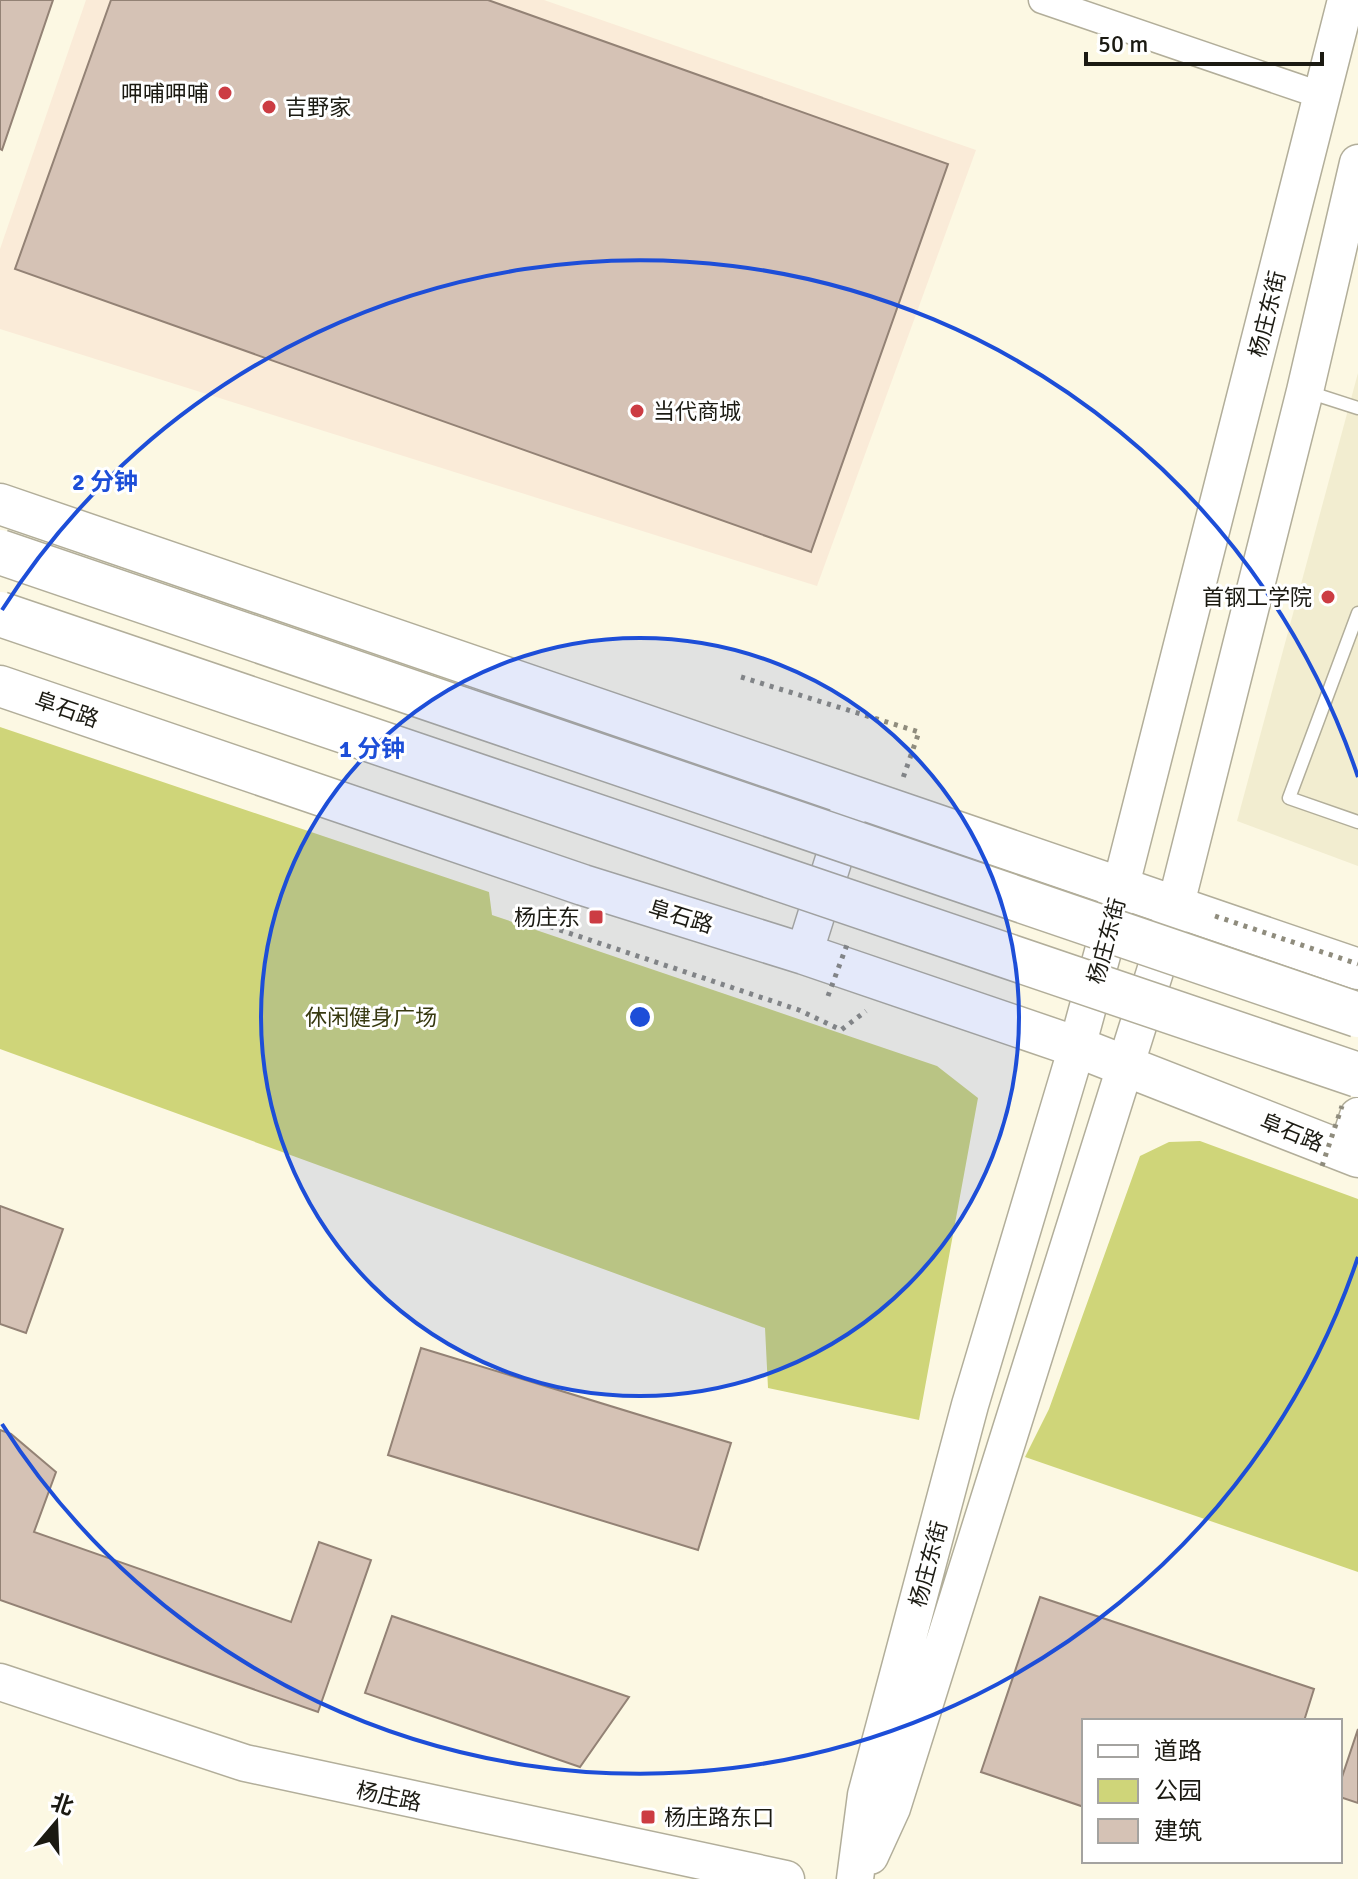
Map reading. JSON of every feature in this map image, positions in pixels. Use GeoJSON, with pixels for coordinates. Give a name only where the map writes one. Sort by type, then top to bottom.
{"type":"FeatureCollection","features":[{"type":"Feature","properties":{"kind":"highway"},"geometry":{"type":"LineString","coordinates":[[0,552],[1358,1015]]}},
{"type":"Feature","properties":{"kind":"highway"},"geometry":{"type":"LineString","coordinates":[[0,614],[1358,1075]]}},
{"type":"Feature","properties":{"kind":"main road"},"geometry":{"type":"LineString","coordinates":[[0,504],[1175,908],[1358,967]]}},
{"type":"Feature","properties":{"kind":"main road","name":"阜石路"},"geometry":{"type":"LineString","coordinates":[[0,686],[583,885],[804,954],[1077,1047],[1352,1155]]}},
{"type":"Feature","properties":{"kind":"street"},"geometry":{"type":"LineString","coordinates":[[1042,0],[1323,96]]}},
{"type":"Feature","properties":{"kind":"street","name":"杨庄东街"},"geometry":{"type":"LineString","coordinates":[[857,1879],[866,1795],[970,1405],[1077,1047],[1120,889],[1346,0]]}},
{"type":"Feature","properties":{"kind":"street","name":"杨庄东街"},"geometry":{"type":"LineString","coordinates":[[857,1879],[892,1808],[1175,908],[1305,391],[1358,163]]}},
{"type":"Feature","properties":{"kind":"street"},"geometry":{"type":"LineString","coordinates":[[804,954],[853,798]]}},
{"type":"Feature","properties":{"kind":"street"},"geometry":{"type":"LineString","coordinates":[[1352,1155],[1358,1116]]}},
{"type":"Feature","properties":{"kind":"street","name":"杨庄路"},"geometry":{"type":"LineString","coordinates":[[0,1682],[245,1763],[786,1879]]}},
{"type":"Feature","properties":{"kind":"lane"},"geometry":{"type":"LineString","coordinates":[[1305,391],[1358,408]]}},
{"type":"Feature","properties":{"kind":"lane"},"geometry":{"type":"LineString","coordinates":[[1358,613],[1289,798],[1358,822]]}},
{"type":"Feature","properties":{"kind":"path"},"geometry":{"type":"LineString","coordinates":[[741,677],[919,732]]}},
{"type":"Feature","properties":{"kind":"path"},"geometry":{"type":"LineString","coordinates":[[567,920],[536,911],[542,924],[799,1010],[841,1030],[898,986]]}},
{"type":"Feature","properties":{"kind":"path"},"geometry":{"type":"LineString","coordinates":[[1215,916],[1358,967]]}},
{"type":"Feature","properties":{"kind":"path"},"geometry":{"type":"LineString","coordinates":[[812,992],[828,996],[850,936]]}},
{"type":"Feature","properties":{"kind":"shaded area","name":"当代商城"},"geometry":{"type":"Polygon","coordinates":[[[86,0],[544,0],[976,150],[817,586],[0,329],[0,249],[86,0]]]}},
{"type":"Feature","properties":{"kind":"shaded area","name":"首钢工学院"},"geometry":{"type":"Polygon","coordinates":[[[1358,373],[1358,866],[1237,821],[1358,373]]]}},
{"type":"Feature","properties":{"kind":"green space","name":"休闲健身广场"},"geometry":{"type":"Polygon","coordinates":[[[0,727],[489,892],[492,915],[937,1066],[978,1098],[919,1420],[768,1388],[765,1328],[0,1049],[0,727]]]}},
{"type":"Feature","properties":{"kind":"green space"},"geometry":{"type":"Polygon","coordinates":[[[1200,1141],[1358,1199],[1358,1572],[1025,1457],[1049,1409],[1140,1156],[1169,1142],[1200,1141]]]}},
{"type":"Feature","properties":{"kind":"building"},"geometry":{"type":"Polygon","coordinates":[[[0,0],[53,0],[2,150],[0,149],[0,0]]]}},
{"type":"Feature","properties":{"kind":"building","name":"当代商城"},"geometry":{"type":"Polygon","coordinates":[[[111,0],[488,0],[948,164],[811,552],[15,269],[111,0]]]}},
{"type":"Feature","properties":{"kind":"building"},"geometry":{"type":"Polygon","coordinates":[[[0,1206],[63,1229],[26,1333],[0,1324],[0,1206]]]}},
{"type":"Feature","properties":{"kind":"building"},"geometry":{"type":"Polygon","coordinates":[[[421,1348],[731,1443],[698,1550],[388,1455],[421,1348]]]}},
{"type":"Feature","properties":{"kind":"building"},"geometry":{"type":"Polygon","coordinates":[[[0,1430],[11,1434],[56,1472],[34,1532],[291,1622],[319,1542],[371,1560],[318,1712],[0,1600],[0,1430]]]}},
{"type":"Feature","properties":{"kind":"building"},"geometry":{"type":"Polygon","coordinates":[[[1040,1597],[1314,1689],[1305,1719],[1082,1719],[1082,1806],[981,1772],[1040,1597]]]}},
{"type":"Feature","properties":{"kind":"building"},"geometry":{"type":"Polygon","coordinates":[[[392,1616],[629,1697],[580,1767],[365,1693],[392,1616]]]}},
{"type":"Feature","properties":{"kind":"building"},"geometry":{"type":"Polygon","coordinates":[[[1358,1729],[1358,1803],[1342,1798],[1342,1777],[1358,1729]]]}},
{"type":"Feature","properties":{"kind":"place","name":"呷哺呷哺"},"geometry":{"type":"Point","coordinates":[225,93]}},
{"type":"Feature","properties":{"kind":"place","name":"吉野家"},"geometry":{"type":"Point","coordinates":[269,107]}},
{"type":"Feature","properties":{"kind":"place","name":"当代商城"},"geometry":{"type":"Point","coordinates":[637,411]}},
{"type":"Feature","properties":{"kind":"place","name":"首钢工学院"},"geometry":{"type":"Point","coordinates":[1328,597]}},
{"type":"Feature","properties":{"kind":"place","name":"杨庄东"},"geometry":{"type":"Point","coordinates":[596,917]}},
{"type":"Feature","properties":{"kind":"place","name":"杨庄路东口"},"geometry":{"type":"Point","coordinates":[648,1817]}}]}
